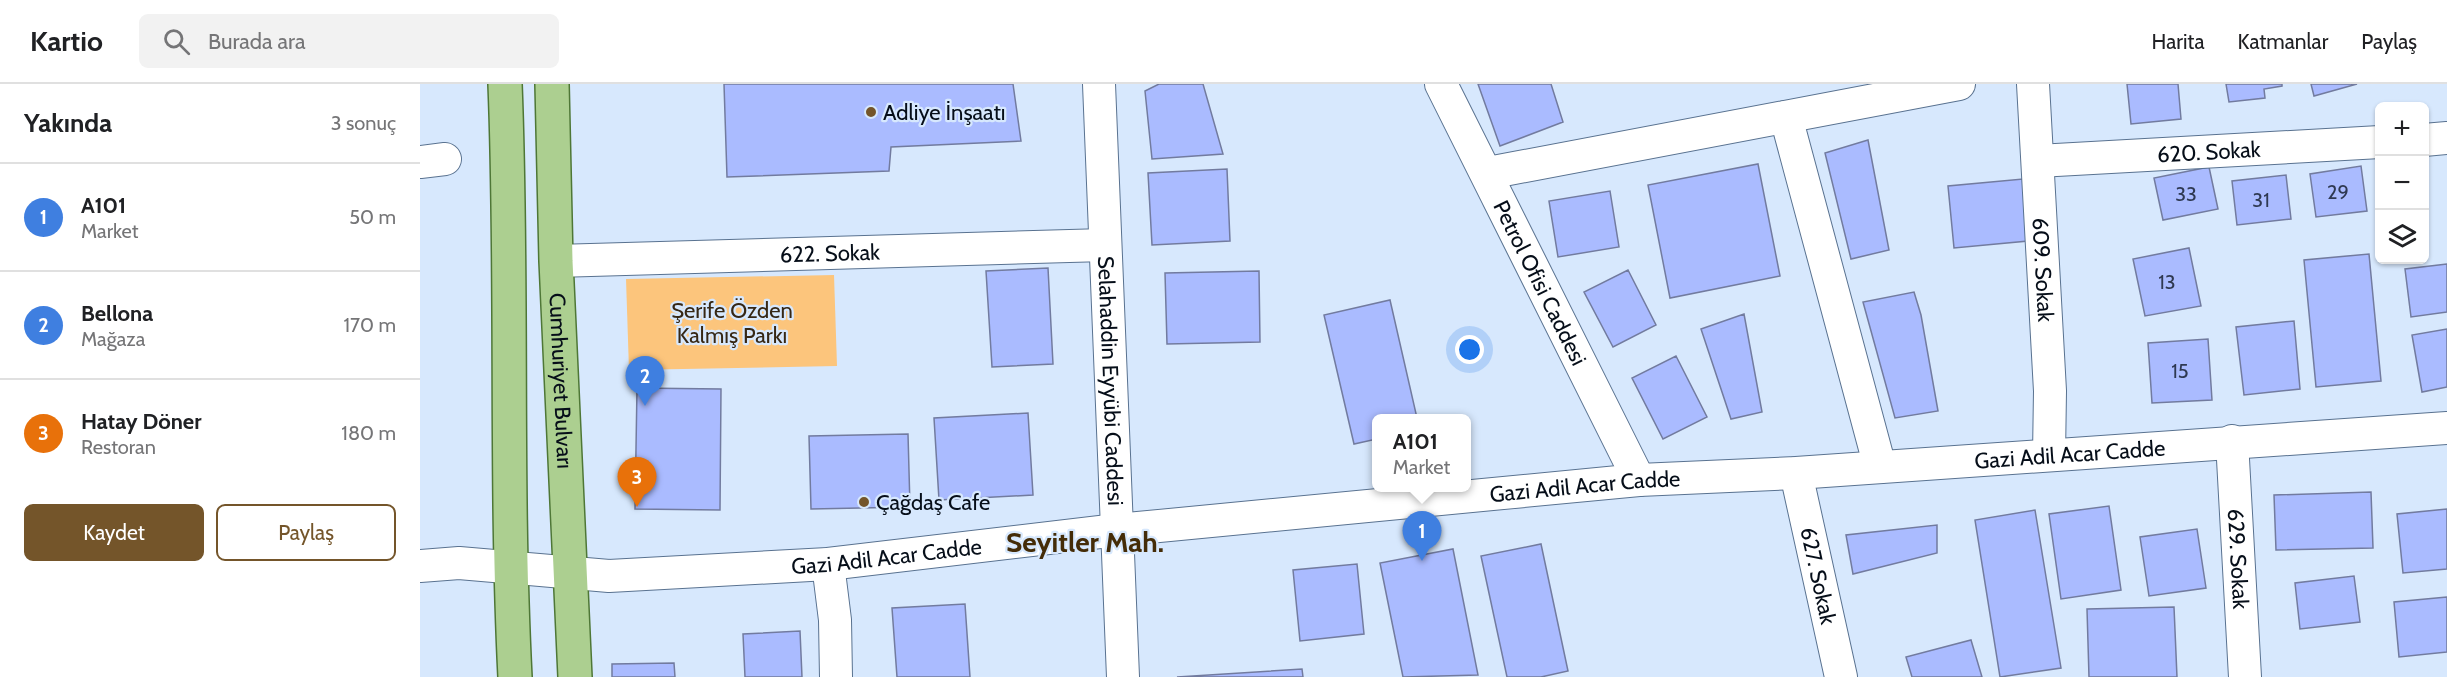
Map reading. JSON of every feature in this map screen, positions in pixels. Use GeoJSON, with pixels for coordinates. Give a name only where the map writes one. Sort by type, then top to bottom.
{"type":"FeatureCollection","features":[{"type":"Feature","properties":{"kind":"main road"},"geometry":{"type":"LineString","coordinates":[[505,84],[510,192],[510,569],[515,677]]}},
{"type":"Feature","properties":{"kind":"main road","name":"Cumhuriyet Bulvarı"},"geometry":{"type":"LineString","coordinates":[[552,84],[556,261],[575,677]]}},
{"type":"Feature","properties":{"kind":"street","name":"Selahaddin Eyyübi Caddesi"},"geometry":{"type":"LineString","coordinates":[[1099,84],[1123,677]]}},
{"type":"Feature","properties":{"kind":"street","name":"Petrol Ofisi Caddesi"},"geometry":{"type":"LineString","coordinates":[[1441,84],[1488,173],[1639,480]]}},
{"type":"Feature","properties":{"kind":"street"},"geometry":{"type":"LineString","coordinates":[[1488,173],[1959,84]]}},
{"type":"Feature","properties":{"kind":"street","name":"609. Sokak"},"geometry":{"type":"LineString","coordinates":[[2033,84],[2050,391],[2049,455]]}},
{"type":"Feature","properties":{"kind":"street"},"geometry":{"type":"LineString","coordinates":[[1786,117],[1881,467]]}},
{"type":"Feature","properties":{"kind":"street"},"geometry":{"type":"LineString","coordinates":[[2429,140],[2447,138]]}},
{"type":"Feature","properties":{"kind":"street","name":"620. Sokak"},"geometry":{"type":"LineString","coordinates":[[2038,161],[2375,142]]}},
{"type":"Feature","properties":{"kind":"street","name":"622. Sokak"},"geometry":{"type":"LineString","coordinates":[[556,261],[1105,245]]}},
{"type":"Feature","properties":{"kind":"street","name":"Gazi Adil Acar Cadde"},"geometry":{"type":"LineString","coordinates":[[420,566],[459,563],[609,576],[828,564],[1117,530],[1639,480],[1881,467],[2232,441],[2447,428]]}},
{"type":"Feature","properties":{"kind":"street","name":"629. Sokak"},"geometry":{"type":"LineString","coordinates":[[2232,441],[2245,677]]}},
{"type":"Feature","properties":{"kind":"street","name":"627. Sokak"},"geometry":{"type":"LineString","coordinates":[[1796,472],[1841,677]]}},
{"type":"Feature","properties":{"kind":"street"},"geometry":{"type":"LineString","coordinates":[[828,564],[835,620],[837,677]]}},
{"type":"Feature","properties":{"kind":"green space","name":"Şerife Özden Kalmış Parkı"},"geometry":{"type":"Polygon","coordinates":[[[834,275],[837,366],[629,370],[626,279],[834,275]]]}},
{"type":"Feature","properties":{"kind":"building","name":"Adliye İnşaatı"},"geometry":{"type":"Polygon","coordinates":[[[724,84],[1013,84],[1021,141],[891,147],[889,171],[727,177],[724,84]]]}},
{"type":"Feature","properties":{"kind":"building"},"geometry":{"type":"Polygon","coordinates":[[[1159,84],[1203,84],[1223,154],[1152,159],[1145,91],[1159,84]]]}},
{"type":"Feature","properties":{"kind":"building"},"geometry":{"type":"Polygon","coordinates":[[[1478,84],[1551,84],[1563,122],[1500,146],[1478,84]]]}},
{"type":"Feature","properties":{"kind":"building"},"geometry":{"type":"Polygon","coordinates":[[[2127,84],[2178,84],[2181,119],[2131,124],[2127,84]]]}},
{"type":"Feature","properties":{"kind":"building"},"geometry":{"type":"Polygon","coordinates":[[[2226,84],[2282,84],[2282,86],[2264,89],[2265,98],[2229,102],[2226,84]]]}},
{"type":"Feature","properties":{"kind":"building"},"geometry":{"type":"Polygon","coordinates":[[[2311,84],[2357,84],[2314,96],[2311,84]]]}},
{"type":"Feature","properties":{"kind":"building"},"geometry":{"type":"Polygon","coordinates":[[[1868,140],[1889,250],[1851,259],[1825,153],[1868,140]]]}},
{"type":"Feature","properties":{"kind":"building"},"geometry":{"type":"Polygon","coordinates":[[[1758,164],[1780,276],[1670,298],[1648,185],[1758,164]]]}},
{"type":"Feature","properties":{"kind":"building"},"geometry":{"type":"Polygon","coordinates":[[[2361,166],[2367,211],[2316,217],[2310,174],[2361,166]]]}},
{"type":"Feature","properties":{"kind":"building"},"geometry":{"type":"Polygon","coordinates":[[[2209,167],[2218,209],[2163,220],[2154,178],[2209,167]]]}},
{"type":"Feature","properties":{"kind":"building"},"geometry":{"type":"Polygon","coordinates":[[[1227,169],[1230,241],[1152,245],[1148,173],[1227,169]]]}},
{"type":"Feature","properties":{"kind":"building"},"geometry":{"type":"Polygon","coordinates":[[[2286,175],[2291,219],[2237,225],[2232,181],[2286,175]]]}},
{"type":"Feature","properties":{"kind":"building"},"geometry":{"type":"Polygon","coordinates":[[[2023,179],[2028,241],[1954,248],[1948,186],[2023,179]]]}},
{"type":"Feature","properties":{"kind":"building"},"geometry":{"type":"Polygon","coordinates":[[[1610,191],[1619,247],[1558,257],[1549,201],[1610,191]]]}},
{"type":"Feature","properties":{"kind":"building"},"geometry":{"type":"Polygon","coordinates":[[[2189,248],[2201,306],[2145,316],[2133,259],[2189,248]]]}},
{"type":"Feature","properties":{"kind":"building"},"geometry":{"type":"Polygon","coordinates":[[[2369,254],[2381,381],[2316,387],[2304,260],[2369,254]]]}},
{"type":"Feature","properties":{"kind":"building"},"geometry":{"type":"Polygon","coordinates":[[[2447,264],[2447,312],[2411,317],[2405,269],[2447,264]]]}},
{"type":"Feature","properties":{"kind":"building"},"geometry":{"type":"Polygon","coordinates":[[[1048,268],[1053,364],[992,367],[986,271],[1048,268]]]}},
{"type":"Feature","properties":{"kind":"building"},"geometry":{"type":"Polygon","coordinates":[[[1628,270],[1656,325],[1613,347],[1584,292],[1628,270]]]}},
{"type":"Feature","properties":{"kind":"building"},"geometry":{"type":"Polygon","coordinates":[[[1259,271],[1260,342],[1167,344],[1165,273],[1259,271]]]}},
{"type":"Feature","properties":{"kind":"building"},"geometry":{"type":"Polygon","coordinates":[[[1914,292],[1921,315],[1938,411],[1895,418],[1863,302],[1914,292]]]}},
{"type":"Feature","properties":{"kind":"building"},"geometry":{"type":"Polygon","coordinates":[[[1390,300],[1416,414],[1372,414],[1372,440],[1354,444],[1324,315],[1390,300]]]}},
{"type":"Feature","properties":{"kind":"building"},"geometry":{"type":"Polygon","coordinates":[[[1744,314],[1762,412],[1731,419],[1701,329],[1744,314]]]}},
{"type":"Feature","properties":{"kind":"building"},"geometry":{"type":"Polygon","coordinates":[[[2294,321],[2300,389],[2244,395],[2236,327],[2294,321]]]}},
{"type":"Feature","properties":{"kind":"building"},"geometry":{"type":"Polygon","coordinates":[[[2447,329],[2447,387],[2422,392],[2412,335],[2447,329]]]}},
{"type":"Feature","properties":{"kind":"building"},"geometry":{"type":"Polygon","coordinates":[[[2208,339],[2212,400],[2152,403],[2148,343],[2208,339]]]}},
{"type":"Feature","properties":{"kind":"building"},"geometry":{"type":"Polygon","coordinates":[[[1676,356],[1707,417],[1663,439],[1632,378],[1676,356]]]}},
{"type":"Feature","properties":{"kind":"building"},"geometry":{"type":"Polygon","coordinates":[[[637,388],[721,389],[720,510],[635,509],[637,388]]]}},
{"type":"Feature","properties":{"kind":"building"},"geometry":{"type":"Polygon","coordinates":[[[1028,413],[1033,495],[939,500],[934,418],[1028,413]]]}},
{"type":"Feature","properties":{"kind":"building"},"geometry":{"type":"Polygon","coordinates":[[[908,434],[910,507],[811,509],[809,436],[908,434]]]}},
{"type":"Feature","properties":{"kind":"building"},"geometry":{"type":"Polygon","coordinates":[[[2371,492],[2373,548],[2276,550],[2274,495],[2371,492]]]}},
{"type":"Feature","properties":{"kind":"building"},"geometry":{"type":"Polygon","coordinates":[[[2109,506],[2121,590],[2061,599],[2049,514],[2109,506]]]}},
{"type":"Feature","properties":{"kind":"building"},"geometry":{"type":"Polygon","coordinates":[[[2447,509],[2447,569],[2403,573],[2397,514],[2447,509]]]}},
{"type":"Feature","properties":{"kind":"building"},"geometry":{"type":"Polygon","coordinates":[[[2035,510],[2061,668],[2000,677],[1975,520],[2035,510]]]}},
{"type":"Feature","properties":{"kind":"building"},"geometry":{"type":"Polygon","coordinates":[[[1937,525],[1937,553],[1853,574],[1846,535],[1937,525]]]}},
{"type":"Feature","properties":{"kind":"building"},"geometry":{"type":"Polygon","coordinates":[[[2197,529],[2206,588],[2149,596],[2140,537],[2197,529]]]}},
{"type":"Feature","properties":{"kind":"building"},"geometry":{"type":"Polygon","coordinates":[[[1541,544],[1568,671],[1541,677],[1507,677],[1481,556],[1541,544]]]}},
{"type":"Feature","properties":{"kind":"building"},"geometry":{"type":"Polygon","coordinates":[[[1453,549],[1478,675],[1403,677],[1380,563],[1453,549]]]}},
{"type":"Feature","properties":{"kind":"building"},"geometry":{"type":"Polygon","coordinates":[[[1357,564],[1364,634],[1300,641],[1293,570],[1357,564]]]}},
{"type":"Feature","properties":{"kind":"building"},"geometry":{"type":"Polygon","coordinates":[[[2354,576],[2360,622],[2300,629],[2295,583],[2354,576]]]}},
{"type":"Feature","properties":{"kind":"building"},"geometry":{"type":"Polygon","coordinates":[[[2447,597],[2447,652],[2399,657],[2394,602],[2447,597]]]}},
{"type":"Feature","properties":{"kind":"building"},"geometry":{"type":"Polygon","coordinates":[[[965,604],[970,677],[897,677],[892,608],[965,604]]]}},
{"type":"Feature","properties":{"kind":"building"},"geometry":{"type":"Polygon","coordinates":[[[2174,607],[2177,677],[2089,677],[2087,609],[2174,607]]]}},
{"type":"Feature","properties":{"kind":"building"},"geometry":{"type":"Polygon","coordinates":[[[800,631],[802,677],[745,677],[743,634],[800,631]]]}},
{"type":"Feature","properties":{"kind":"building"},"geometry":{"type":"Polygon","coordinates":[[[1971,640],[1982,677],[1912,677],[1906,657],[1971,640]]]}},
{"type":"Feature","properties":{"kind":"building"},"geometry":{"type":"Polygon","coordinates":[[[674,663],[675,677],[612,677],[612,664],[674,663]]]}},
{"type":"Feature","properties":{"kind":"building"},"geometry":{"type":"Polygon","coordinates":[[[1302,669],[1303,677],[1177,677],[1302,669]]]}},
{"type":"Feature","properties":{"kind":"place","name":"Adliye İnşaatı"},"geometry":{"type":"Point","coordinates":[871,112]}},
{"type":"Feature","properties":{"kind":"place","name":"Bellona"},"geometry":{"type":"Point","coordinates":[645,406]}},
{"type":"Feature","properties":{"kind":"place","name":"Çağdaş Cafe"},"geometry":{"type":"Point","coordinates":[864,502]}},
{"type":"Feature","properties":{"kind":"place","name":"Hatay Döner"},"geometry":{"type":"Point","coordinates":[637,507]}},
{"type":"Feature","properties":{"kind":"place","name":"A101"},"geometry":{"type":"Point","coordinates":[1422,561]}},
{"type":"Feature","properties":{"kind":"district","name":"Seyitler Mah."},"geometry":{"type":"Point","coordinates":[1085,542]}}]}
